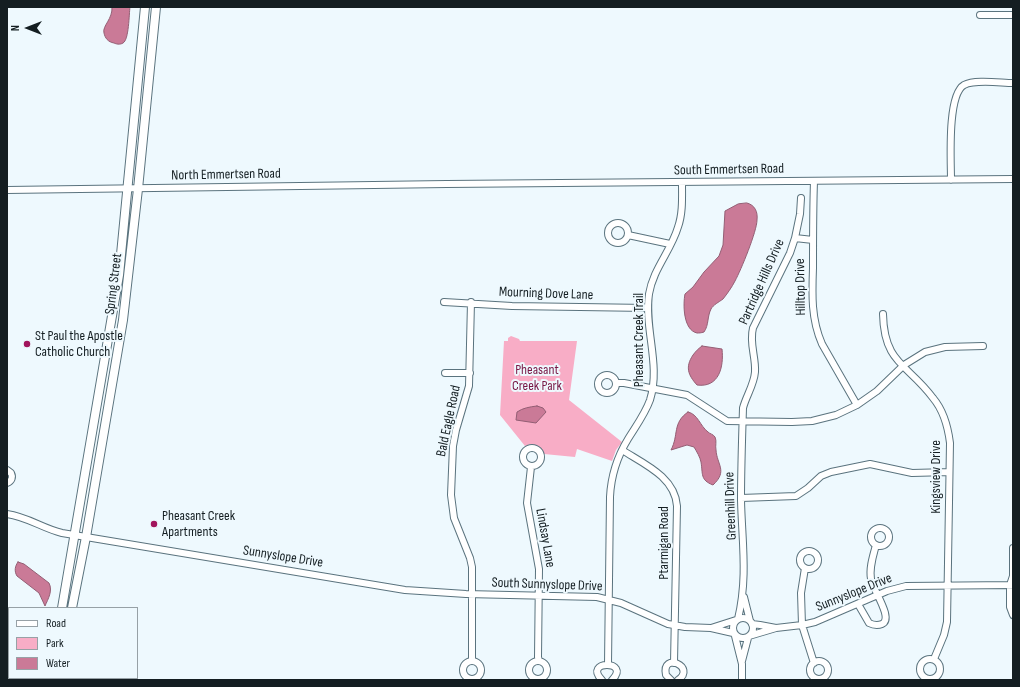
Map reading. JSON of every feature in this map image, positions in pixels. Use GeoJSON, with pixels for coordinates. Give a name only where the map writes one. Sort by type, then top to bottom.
{"type":"FeatureCollection","features":[{"type":"Feature","properties":{"kind":"main road","name":"Spring Street"},"geometry":{"type":"LineString","coordinates":[[62,607],[114,306],[122,244],[145,7]]}},
{"type":"Feature","properties":{"kind":"main road","name":"Spring Street"},"geometry":{"type":"LineString","coordinates":[[72,607],[86,537],[126,298],[156,7]]}},
{"type":"Feature","properties":{"kind":"main road"},"geometry":{"type":"LineString","coordinates":[[144,16],[155,17]]}},
{"type":"Feature","properties":{"kind":"main road"},"geometry":{"type":"LineString","coordinates":[[138,189],[134,185],[133,179],[136,142],[133,129],[144,130]]}},
{"type":"Feature","properties":{"kind":"main road"},"geometry":{"type":"LineString","coordinates":[[127,189],[132,196],[128,238],[132,244]]}},
{"type":"Feature","properties":{"kind":"main road"},"geometry":{"type":"LineString","coordinates":[[122,244],[132,244]]}},
{"type":"Feature","properties":{"kind":"main road"},"geometry":{"type":"LineString","coordinates":[[103,370],[114,372]]}},
{"type":"Feature","properties":{"kind":"main road"},"geometry":{"type":"LineString","coordinates":[[87,464],[98,467]]}},
{"type":"Feature","properties":{"kind":"street"},"geometry":{"type":"LineString","coordinates":[[980,15],[1013,15]]}},
{"type":"Feature","properties":{"kind":"street"},"geometry":{"type":"LineString","coordinates":[[951,180],[951,122],[954,102],[961,88],[969,83],[1013,83]]}},
{"type":"Feature","properties":{"kind":"street","name":"South Emmertsen Road"},"geometry":{"type":"LineString","coordinates":[[445,184],[1013,179]]}},
{"type":"Feature","properties":{"kind":"street","name":"Hilltop Drive"},"geometry":{"type":"LineString","coordinates":[[814,181],[812,308],[815,326],[822,344],[857,405]]}},
{"type":"Feature","properties":{"kind":"street","name":"Pheasant Creek Trail"},"geometry":{"type":"LineString","coordinates":[[612,680],[615,677],[616,671],[613,666],[608,664],[611,488],[615,466],[622,450],[648,406],[653,388],[654,365],[648,308],[649,293],[652,281],[676,235],[680,220],[682,182]]}},
{"type":"Feature","properties":{"kind":"street","name":"North Emmertsen Road"},"geometry":{"type":"LineString","coordinates":[[7,190],[445,184]]}},
{"type":"Feature","properties":{"kind":"street"},"geometry":{"type":"LineString","coordinates":[[795,238],[800,214],[800,198]]}},
{"type":"Feature","properties":{"kind":"street"},"geometry":{"type":"LineString","coordinates":[[628,235],[670,244]]}},
{"type":"Feature","properties":{"kind":"street","name":"Partridge Hills Drive"},"geometry":{"type":"LineString","coordinates":[[742,421],[746,397],[755,374],[751,337],[753,328],[790,253],[795,238],[813,240]]}},
{"type":"Feature","properties":{"kind":"street","name":"Mourning Dove Lane"},"geometry":{"type":"LineString","coordinates":[[444,302],[471,302],[512,306],[648,308]]}},
{"type":"Feature","properties":{"kind":"street","name":"Bald Eagle Road"},"geometry":{"type":"LineString","coordinates":[[471,302],[469,386],[456,430],[453,446],[451,495],[456,523],[470,560],[473,594],[472,661]]}},
{"type":"Feature","properties":{"kind":"street","name":"Kingsview Drive"},"geometry":{"type":"LineString","coordinates":[[883,314],[884,329],[892,354],[927,390],[938,405],[946,423],[949,438],[947,622],[944,635],[934,659]]}},
{"type":"Feature","properties":{"kind":"street"},"geometry":{"type":"LineString","coordinates":[[616,383],[624,383],[687,395],[727,421],[812,421],[836,415],[857,405],[877,391],[902,366],[916,356],[935,349],[954,346],[983,346]]}},
{"type":"Feature","properties":{"kind":"street"},"geometry":{"type":"LineString","coordinates":[[445,373],[470,373]]}},
{"type":"Feature","properties":{"kind":"street","name":"Greenhill Drive"},"geometry":{"type":"LineString","coordinates":[[737,619],[743,590],[744,546],[741,498],[742,421]]}},
{"type":"Feature","properties":{"kind":"street","name":"Ptarmigan Road"},"geometry":{"type":"LineString","coordinates":[[622,450],[664,478],[671,486],[676,496],[674,662]]}},
{"type":"Feature","properties":{"kind":"street"},"geometry":{"type":"LineString","coordinates":[[741,498],[796,496],[808,488],[821,476],[831,472],[870,464],[912,473],[949,472]]}},
{"type":"Feature","properties":{"kind":"street","name":"Lindsay Lane"},"geometry":{"type":"LineString","coordinates":[[531,467],[527,502],[538,558],[540,596],[539,661]]}},
{"type":"Feature","properties":{"kind":"street"},"geometry":{"type":"LineString","coordinates":[[7,470],[11,473],[12,477],[11,481],[7,483]]}},
{"type":"Feature","properties":{"kind":"street","name":"Sunnyslope Drive"},"geometry":{"type":"LineString","coordinates":[[7,514],[29,519],[57,532],[74,535],[405,590],[473,594]]}},
{"type":"Feature","properties":{"kind":"street"},"geometry":{"type":"LineString","coordinates":[[858,604],[869,623],[873,625],[883,624],[886,621],[884,610],[872,587],[870,577],[871,565],[876,545]]}},
{"type":"Feature","properties":{"kind":"street"},"geometry":{"type":"LineString","coordinates":[[1013,548],[1013,576],[1010,607],[1013,615]]}},
{"type":"Feature","properties":{"kind":"street"},"geometry":{"type":"LineString","coordinates":[[805,568],[801,593],[802,625],[814,663]]}},
{"type":"Feature","properties":{"kind":"street","name":"Sunnyslope Drive"},"geometry":{"type":"LineString","coordinates":[[748,637],[776,628],[802,625],[828,617],[891,589],[906,586],[1011,585]]}},
{"type":"Feature","properties":{"kind":"street","name":"Greenhill Drive"},"geometry":{"type":"LineString","coordinates":[[743,590],[746,607],[751,622]]}},
{"type":"Feature","properties":{"kind":"street","name":"South Sunnyslope Drive"},"geometry":{"type":"LineString","coordinates":[[473,594],[586,596],[609,599],[632,607],[661,622],[675,626],[711,628],[734,634]]}},
{"type":"Feature","properties":{"kind":"street"},"geometry":{"type":"LineString","coordinates":[[742,664],[732,628],[737,619],[744,618],[751,622],[753,631],[748,637],[742,664],[742,680]]}},
{"type":"Feature","properties":{"kind":"street","name":"South Sunnyslope Drive"},"geometry":{"type":"LineString","coordinates":[[711,628],[737,619]]}},
{"type":"Feature","properties":{"kind":"street","name":"Sunnyslope Drive"},"geometry":{"type":"LineString","coordinates":[[751,622],[776,628]]}},
{"type":"Feature","properties":{"kind":"street"},"geometry":{"type":"LineString","coordinates":[[734,634],[742,639],[748,637]]}},
{"type":"Feature","properties":{"kind":"street","name":"Ptarmigan Road"},"geometry":{"type":"LineString","coordinates":[[671,680],[666,675],[665,669],[669,664],[674,662]]}},
{"type":"Feature","properties":{"kind":"street","name":"Ptarmigan Road"},"geometry":{"type":"LineString","coordinates":[[674,662],[680,665],[683,670],[682,676],[678,680]]}},
{"type":"Feature","properties":{"kind":"street"},"geometry":{"type":"LineString","coordinates":[[602,680],[598,676],[598,670],[602,665],[608,664]]}},
{"type":"Feature","properties":{"kind":"green space","name":"Pheasant Creek Park"},"geometry":{"type":"Polygon","coordinates":[[[511,336],[519,339],[520,341],[577,341],[569,400],[622,442],[616,450],[612,461],[577,449],[575,457],[544,454],[538,446],[531,444],[525,446],[500,415],[504,341],[508,341],[508,338],[511,336]]]}},
{"type":"Feature","properties":{"kind":"water"},"geometry":{"type":"Polygon","coordinates":[[[112,7],[130,7],[126,37],[125,41],[121,44],[108,41],[104,33],[111,15],[112,7]]]}},
{"type":"Feature","properties":{"kind":"water"},"geometry":{"type":"Polygon","coordinates":[[[747,203],[754,207],[757,217],[754,233],[738,276],[723,299],[711,309],[707,327],[704,332],[697,333],[692,331],[685,316],[685,294],[693,287],[704,272],[719,256],[723,245],[725,211],[738,204],[747,203]]]}},
{"type":"Feature","properties":{"kind":"water"},"geometry":{"type":"Polygon","coordinates":[[[702,346],[722,349],[722,363],[721,369],[715,380],[704,385],[697,385],[691,378],[688,367],[693,355],[702,346]]]}},
{"type":"Feature","properties":{"kind":"water"},"geometry":{"type":"Polygon","coordinates":[[[537,406],[543,408],[546,412],[536,423],[516,420],[517,412],[526,408],[537,406]]]}},
{"type":"Feature","properties":{"kind":"water"},"geometry":{"type":"Polygon","coordinates":[[[688,412],[694,415],[705,430],[716,439],[717,455],[721,472],[720,476],[713,485],[704,479],[701,460],[694,447],[687,445],[671,450],[680,420],[688,412]]]}},
{"type":"Feature","properties":{"kind":"water"},"geometry":{"type":"Polygon","coordinates":[[[18,562],[24,564],[49,583],[49,598],[45,606],[39,593],[17,576],[15,569],[18,562]]]}},
{"type":"Feature","properties":{"kind":"place","name":"St Paul the Apostle Catholic Church"},"geometry":{"type":"Point","coordinates":[27,344]}},
{"type":"Feature","properties":{"kind":"place","name":"Pheasant Creek Apartments"},"geometry":{"type":"Point","coordinates":[154,524]}}]}
